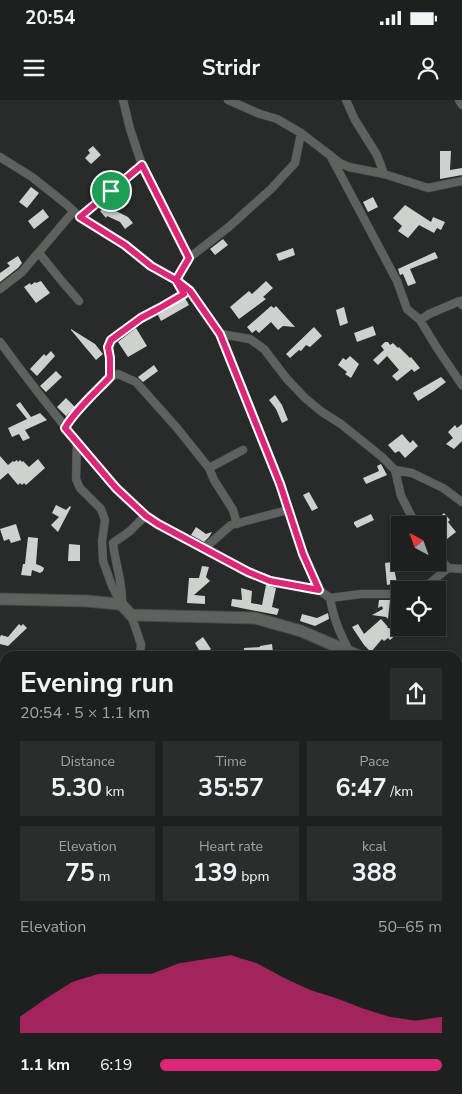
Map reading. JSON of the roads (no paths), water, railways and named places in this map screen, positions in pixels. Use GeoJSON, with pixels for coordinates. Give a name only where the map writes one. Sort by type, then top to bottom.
{"type":"FeatureCollection","features":[{"type":"Feature","properties":{"kind":"street"},"geometry":{"type":"LineString","coordinates":[[123,100],[142,165],[189,258]]}},
{"type":"Feature","properties":{"kind":"street"},"geometry":{"type":"LineString","coordinates":[[228,100],[277,119],[300,133],[340,163],[349,167],[384,174],[428,188],[462,181]]}},
{"type":"Feature","properties":{"kind":"street"},"geometry":{"type":"LineString","coordinates":[[346,100],[355,120],[377,155],[384,174]]}},
{"type":"Feature","properties":{"kind":"street"},"geometry":{"type":"LineString","coordinates":[[459,100],[462,104]]}},
{"type":"Feature","properties":{"kind":"street"},"geometry":{"type":"LineString","coordinates":[[176,280],[189,258],[230,226],[271,189],[295,163],[300,133]]}},
{"type":"Feature","properties":{"kind":"street"},"geometry":{"type":"LineString","coordinates":[[330,155],[397,281],[407,309],[420,320],[462,385]]}},
{"type":"Feature","properties":{"kind":"street"},"geometry":{"type":"LineString","coordinates":[[0,157],[32,177],[80,217],[125,245],[151,266],[176,280],[190,291],[220,334],[280,484],[303,554],[319,590]]}},
{"type":"Feature","properties":{"kind":"street"},"geometry":{"type":"LineString","coordinates":[[80,217],[142,165]]}},
{"type":"Feature","properties":{"kind":"street"},"geometry":{"type":"LineString","coordinates":[[0,289],[22,272],[73,212]]}},
{"type":"Feature","properties":{"kind":"street"},"geometry":{"type":"LineString","coordinates":[[39,253],[79,301]]}},
{"type":"Feature","properties":{"kind":"street"},"geometry":{"type":"LineString","coordinates":[[110,377],[108,347],[111,340],[141,318],[184,294],[176,280]]}},
{"type":"Feature","properties":{"kind":"street"},"geometry":{"type":"LineString","coordinates":[[420,320],[460,301],[462,306]]}},
{"type":"Feature","properties":{"kind":"street"},"geometry":{"type":"LineString","coordinates":[[220,334],[250,339],[264,349],[287,379],[305,398],[355,434],[382,457],[395,470],[401,496],[411,516]]}},
{"type":"Feature","properties":{"kind":"street"},"geometry":{"type":"LineString","coordinates":[[0,342],[74,438],[76,479],[80,488],[101,508],[105,520],[102,541],[104,561],[120,605]]}},
{"type":"Feature","properties":{"kind":"street"},"geometry":{"type":"LineString","coordinates":[[237,524],[233,510],[214,480],[209,468],[136,382],[118,374],[110,377],[90,396],[69,421],[65,428],[116,488],[146,516],[158,524],[248,572],[270,581],[319,590],[330,598],[362,594],[391,594]]}},
{"type":"Feature","properties":{"kind":"street"},"geometry":{"type":"LineString","coordinates":[[209,468],[243,450]]}},
{"type":"Feature","properties":{"kind":"street"},"geometry":{"type":"LineString","coordinates":[[395,470],[412,473],[443,488],[462,502]]}},
{"type":"Feature","properties":{"kind":"street"},"geometry":{"type":"LineString","coordinates":[[211,552],[206,547],[231,525],[288,510]]}},
{"type":"Feature","properties":{"kind":"street"},"geometry":{"type":"LineString","coordinates":[[120,605],[122,594],[113,544],[146,516]]}},
{"type":"Feature","properties":{"kind":"street"},"geometry":{"type":"LineString","coordinates":[[433,581],[448,568],[462,569]]}},
{"type":"Feature","properties":{"kind":"street"},"geometry":{"type":"LineString","coordinates":[[330,598],[333,617],[338,630],[351,651]]}},
{"type":"Feature","properties":{"kind":"street"},"geometry":{"type":"LineString","coordinates":[[0,599],[87,601],[120,605],[132,615],[141,644],[140,651]]}},
{"type":"Feature","properties":{"kind":"street"},"geometry":{"type":"LineString","coordinates":[[132,615],[255,618],[301,631],[344,651]]}}]}
